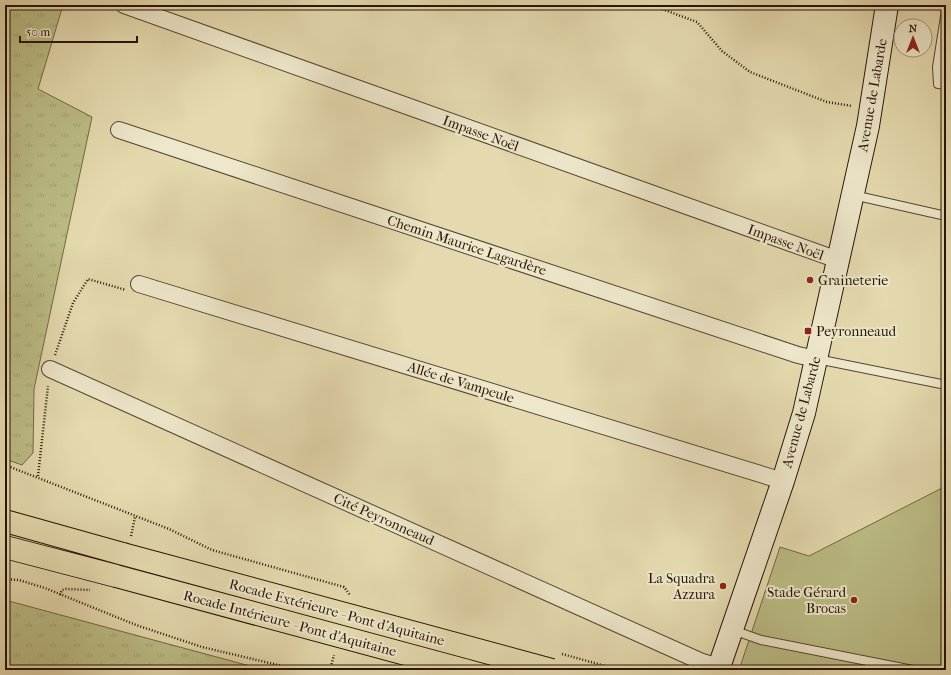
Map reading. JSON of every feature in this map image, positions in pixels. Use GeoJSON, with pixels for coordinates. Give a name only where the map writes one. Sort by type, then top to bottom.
{"type":"FeatureCollection","features":[{"type":"Feature","properties":{"kind":"highway","name":"Rocade Extérieure - Pont d'Aquitaine"},"geometry":{"type":"LineString","coordinates":[[5,522],[127,545],[552,670]]}},
{"type":"Feature","properties":{"kind":"highway","name":"Rocade Intérieure - Pont d'Aquitaine"},"geometry":{"type":"LineString","coordinates":[[5,547],[465,670]]}},
{"type":"Feature","properties":{"kind":"main road","name":"Avenue de Labarde"},"geometry":{"type":"LineString","coordinates":[[719,669],[783,481],[804,413],[853,194],[870,109],[887,5]]}},
{"type":"Feature","properties":{"kind":"street","name":"Impasse Noël"},"geometry":{"type":"LineString","coordinates":[[124,5],[838,260]]}},
{"type":"Feature","properties":{"kind":"street","name":"Chemin Maurice Lagardère"},"geometry":{"type":"LineString","coordinates":[[119,130],[798,355],[816,359]]}},
{"type":"Feature","properties":{"kind":"street","name":"Allée de Vampeule"},"geometry":{"type":"LineString","coordinates":[[139,284],[783,481]]}},
{"type":"Feature","properties":{"kind":"street","name":"Cité Peyronneaud"},"geometry":{"type":"LineString","coordinates":[[50,369],[719,669]]}},
{"type":"Feature","properties":{"kind":"lane"},"geometry":{"type":"LineString","coordinates":[[946,10],[937,67],[938,84],[946,85]]}},
{"type":"Feature","properties":{"kind":"lane"},"geometry":{"type":"LineString","coordinates":[[853,194],[946,216]]}},
{"type":"Feature","properties":{"kind":"lane"},"geometry":{"type":"LineString","coordinates":[[816,359],[946,385]]}},
{"type":"Feature","properties":{"kind":"lane"},"geometry":{"type":"LineString","coordinates":[[733,630],[761,640],[913,670]]}},
{"type":"Feature","properties":{"kind":"path"},"geometry":{"type":"LineString","coordinates":[[651,5],[697,22],[722,51],[750,72],[827,102],[870,109]]}},
{"type":"Feature","properties":{"kind":"path"},"geometry":{"type":"LineString","coordinates":[[38,476],[50,369],[73,303],[88,279],[126,290],[139,284]]}},
{"type":"Feature","properties":{"kind":"path"},"geometry":{"type":"LineString","coordinates":[[5,465],[38,476],[135,517],[169,529],[212,550],[344,587],[350,595]]}},
{"type":"Feature","properties":{"kind":"path"},"geometry":{"type":"LineString","coordinates":[[127,545],[135,517]]}},
{"type":"Feature","properties":{"kind":"path"},"geometry":{"type":"LineString","coordinates":[[5,579],[19,580],[136,625],[202,647],[299,670]]}},
{"type":"Feature","properties":{"kind":"path"},"geometry":{"type":"LineString","coordinates":[[60,595],[62,590],[66,589],[96,590]]}},
{"type":"Feature","properties":{"kind":"path"},"geometry":{"type":"LineString","coordinates":[[330,670],[334,656]]}},
{"type":"Feature","properties":{"kind":"green space"},"geometry":{"type":"Polygon","coordinates":[[[5,5],[63,5],[38,89],[92,117],[34,389],[33,453],[22,465],[5,459],[5,5]]]}},
{"type":"Feature","properties":{"kind":"green space","name":"Stade Gérard Brocas"},"geometry":{"type":"Polygon","coordinates":[[[946,486],[946,670],[739,670],[780,547],[809,556],[946,486]]]}},
{"type":"Feature","properties":{"kind":"green space"},"geometry":{"type":"Polygon","coordinates":[[[5,600],[265,670],[5,670],[5,600]]]}},
{"type":"Feature","properties":{"kind":"place","name":"Graineterie"},"geometry":{"type":"Point","coordinates":[810,280]}},
{"type":"Feature","properties":{"kind":"place","name":"Peyronneaud"},"geometry":{"type":"Point","coordinates":[808,331]}},
{"type":"Feature","properties":{"kind":"place","name":"La Squadra Azzura"},"geometry":{"type":"Point","coordinates":[723,586]}},
{"type":"Feature","properties":{"kind":"place","name":"Stade Gérard Brocas"},"geometry":{"type":"Point","coordinates":[854,600]}}]}
